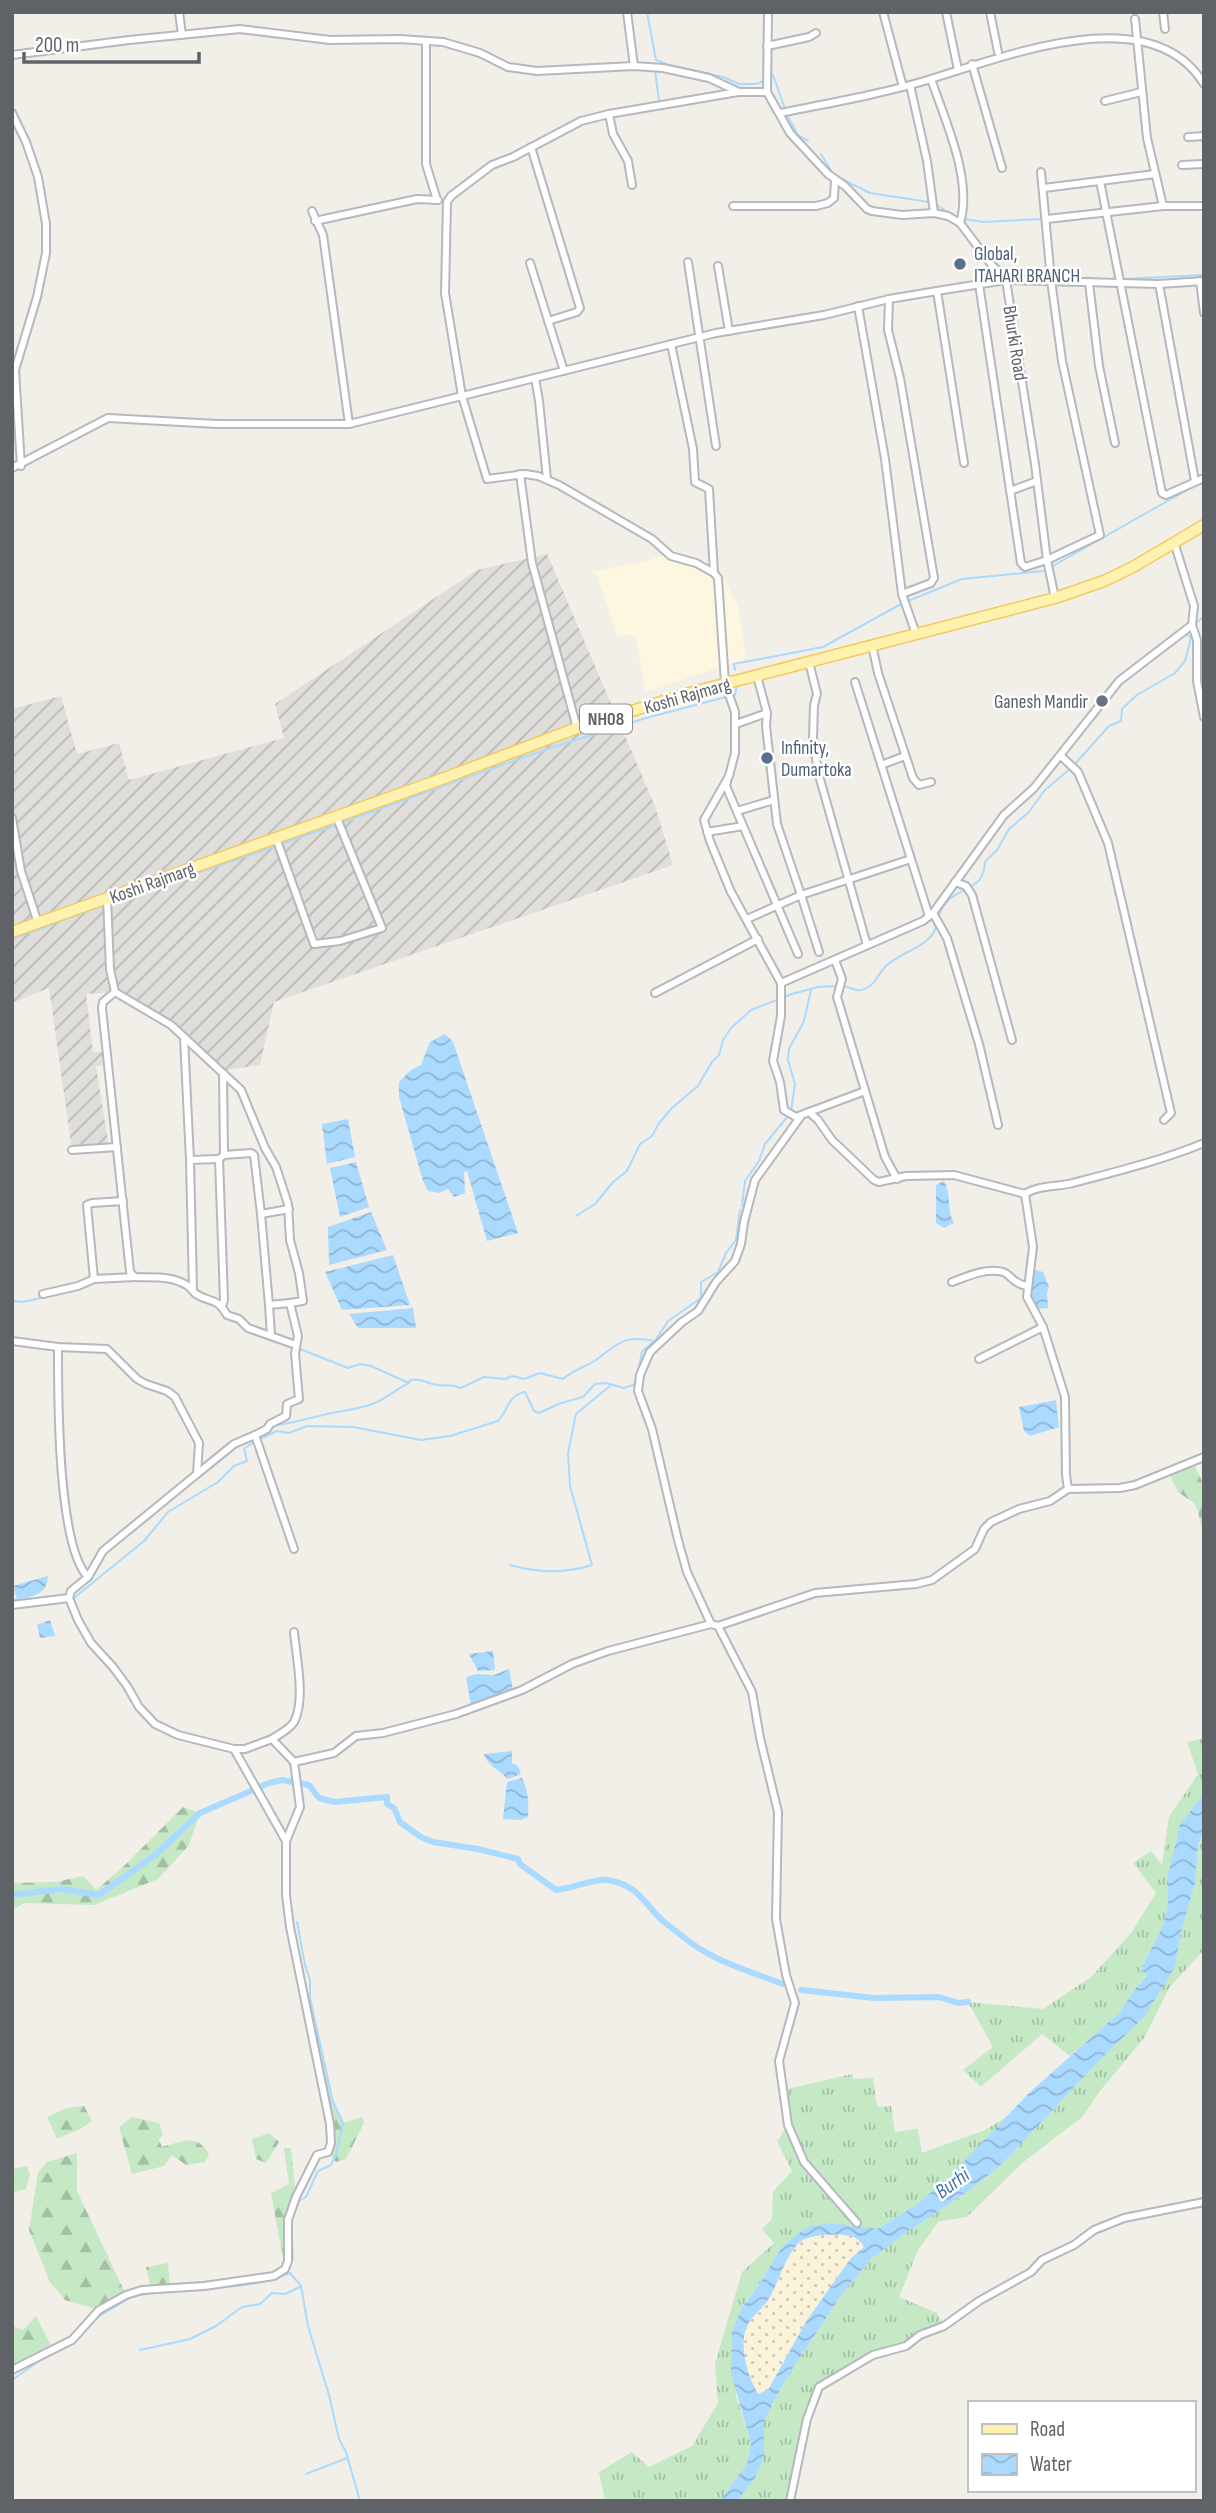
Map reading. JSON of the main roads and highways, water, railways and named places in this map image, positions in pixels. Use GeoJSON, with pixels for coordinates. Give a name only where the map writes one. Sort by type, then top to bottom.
{"type":"FeatureCollection","features":[{"type":"Feature","properties":{"kind":"main road","name":"Koshi Rajmarg"},"geometry":{"type":"LineString","coordinates":[[12,932],[577,728],[725,683],[1055,598],[1104,581],[1204,525]]}},
{"type":"Feature","properties":{"kind":"water"},"geometry":{"type":"Polygon","coordinates":[[[445,1034],[453,1042],[518,1233],[487,1241],[467,1171],[464,1172],[465,1193],[454,1197],[448,1189],[439,1193],[428,1191],[423,1181],[399,1097],[399,1082],[411,1070],[421,1065],[430,1042],[445,1034]]]}},
{"type":"Feature","properties":{"kind":"water"},"geometry":{"type":"Polygon","coordinates":[[[348,1119],[355,1157],[327,1164],[322,1124],[348,1119]]]}},
{"type":"Feature","properties":{"kind":"water"},"geometry":{"type":"Polygon","coordinates":[[[356,1162],[369,1207],[340,1217],[330,1168],[356,1162]]]}},
{"type":"Feature","properties":{"kind":"water"},"geometry":{"type":"Polygon","coordinates":[[[944,1181],[954,1223],[944,1228],[936,1223],[936,1185],[944,1181]]]}},
{"type":"Feature","properties":{"kind":"water"},"geometry":{"type":"Polygon","coordinates":[[[371,1212],[387,1250],[329,1265],[328,1227],[371,1212]]]}},
{"type":"Feature","properties":{"kind":"water"},"geometry":{"type":"Polygon","coordinates":[[[393,1255],[410,1305],[342,1310],[325,1272],[393,1255]]]}},
{"type":"Feature","properties":{"kind":"water"},"geometry":{"type":"Polygon","coordinates":[[[1036,1270],[1043,1272],[1049,1287],[1048,1308],[1034,1309],[1028,1301],[1030,1274],[1036,1270]]]}},
{"type":"Feature","properties":{"kind":"water"},"geometry":{"type":"Polygon","coordinates":[[[413,1308],[416,1328],[358,1328],[349,1314],[413,1308]]]}},
{"type":"Feature","properties":{"kind":"water"},"geometry":{"type":"Polygon","coordinates":[[[1056,1400],[1059,1427],[1030,1436],[1024,1431],[1019,1407],[1056,1400]]]}},
{"type":"Feature","properties":{"kind":"water"},"geometry":{"type":"Polygon","coordinates":[[[48,1576],[42,1591],[17,1600],[13,1586],[48,1576]]]}},
{"type":"Feature","properties":{"kind":"water"},"geometry":{"type":"Polygon","coordinates":[[[50,1620],[55,1636],[40,1638],[37,1625],[50,1620]]]}},
{"type":"Feature","properties":{"kind":"water"},"geometry":{"type":"Polygon","coordinates":[[[493,1651],[495,1670],[478,1671],[469,1654],[493,1651]]]}},
{"type":"Feature","properties":{"kind":"water"},"geometry":{"type":"Polygon","coordinates":[[[509,1669],[513,1690],[471,1706],[466,1677],[477,1674],[494,1675],[509,1669]]]}},
{"type":"Feature","properties":{"kind":"water"},"geometry":{"type":"Polygon","coordinates":[[[512,1751],[512,1763],[518,1766],[521,1774],[507,1779],[488,1762],[484,1754],[512,1751]]]}},
{"type":"Feature","properties":{"kind":"water"},"geometry":{"type":"Polygon","coordinates":[[[522,1778],[528,1797],[528,1817],[521,1820],[503,1819],[507,1782],[522,1778]]]}},
{"type":"Feature","properties":{"kind":"water","name":"Burhi"},"geometry":{"type":"Polygon","coordinates":[[[1204,1794],[1204,1831],[1198,1846],[1195,1884],[1181,1932],[1175,1967],[1144,2017],[1003,2163],[970,2190],[871,2259],[842,2294],[784,2382],[764,2421],[764,2457],[754,2480],[737,2501],[720,2501],[747,2464],[751,2443],[731,2374],[732,2332],[742,2307],[782,2247],[807,2227],[831,2223],[878,2229],[916,2205],[949,2177],[1029,2093],[1120,2012],[1147,1975],[1141,1969],[1164,1924],[1168,1902],[1168,1874],[1180,1824],[1204,1794]],[[820,2235],[807,2238],[796,2246],[768,2300],[748,2325],[744,2336],[745,2358],[758,2394],[768,2390],[807,2320],[851,2258],[864,2247],[851,2236],[820,2235]]]}},
{"type":"Feature","properties":{"kind":"waterway"},"geometry":{"type":"LineString","coordinates":[[647,12],[656,60],[723,77],[739,84],[756,84],[766,80]]}},
{"type":"Feature","properties":{"kind":"waterway"},"geometry":{"type":"LineString","coordinates":[[655,70],[659,101]]}},
{"type":"Feature","properties":{"kind":"waterway"},"geometry":{"type":"LineString","coordinates":[[771,78],[773,75],[785,109]]}},
{"type":"Feature","properties":{"kind":"waterway"},"geometry":{"type":"LineString","coordinates":[[788,117],[798,135],[808,141]]}},
{"type":"Feature","properties":{"kind":"waterway"},"geometry":{"type":"LineString","coordinates":[[821,154],[833,174]]}},
{"type":"Feature","properties":{"kind":"waterway"},"geometry":{"type":"LineString","coordinates":[[838,177],[870,193],[929,202]]}},
{"type":"Feature","properties":{"kind":"waterway"},"geometry":{"type":"LineString","coordinates":[[935,204],[956,217]]}},
{"type":"Feature","properties":{"kind":"waterway"},"geometry":{"type":"LineString","coordinates":[[964,219],[984,222],[1041,219]]}},
{"type":"Feature","properties":{"kind":"waterway"},"geometry":{"type":"LineString","coordinates":[[973,235],[1002,270],[1038,277]]}},
{"type":"Feature","properties":{"kind":"waterway"},"geometry":{"type":"LineString","coordinates":[[1122,279],[1204,275]]}},
{"type":"Feature","properties":{"kind":"waterway"},"geometry":{"type":"LineString","coordinates":[[1068,279],[1113,279]]}},
{"type":"Feature","properties":{"kind":"waterway"},"geometry":{"type":"LineString","coordinates":[[908,601],[962,579],[1044,571],[1194,486]]}},
{"type":"Feature","properties":{"kind":"waterway"},"geometry":{"type":"LineString","coordinates":[[735,670],[734,664],[823,647],[903,603]]}},
{"type":"Feature","properties":{"kind":"waterway"},"geometry":{"type":"LineString","coordinates":[[1194,625],[1204,616]]}},
{"type":"Feature","properties":{"kind":"waterway"},"geometry":{"type":"LineString","coordinates":[[1075,764],[1109,726],[1121,721],[1122,709],[1137,695],[1175,673],[1185,661],[1191,638],[1186,634]]}},
{"type":"Feature","properties":{"kind":"waterway"},"geometry":{"type":"LineString","coordinates":[[732,696],[735,695],[737,685]]}},
{"type":"Feature","properties":{"kind":"waterway"},"geometry":{"type":"LineString","coordinates":[[341,823],[547,749],[646,718],[726,697]]}},
{"type":"Feature","properties":{"kind":"waterway"},"geometry":{"type":"LineString","coordinates":[[938,918],[950,899],[979,880],[985,862],[997,850],[1009,829],[1029,812],[1044,791],[1071,768]]}},
{"type":"Feature","properties":{"kind":"waterway"},"geometry":{"type":"LineString","coordinates":[[281,844],[336,825]]}},
{"type":"Feature","properties":{"kind":"waterway"},"geometry":{"type":"LineString","coordinates":[[109,903],[276,846]]}},
{"type":"Feature","properties":{"kind":"waterway"},"geometry":{"type":"LineString","coordinates":[[12,939],[104,905]]}},
{"type":"Feature","properties":{"kind":"waterway"},"geometry":{"type":"LineString","coordinates":[[843,986],[859,990],[868,987],[893,960],[929,938],[937,924]]}},
{"type":"Feature","properties":{"kind":"waterway"},"geometry":{"type":"LineString","coordinates":[[576,1216],[595,1204],[613,1182],[627,1171],[640,1144],[652,1136],[672,1108],[698,1086],[719,1055],[723,1040],[731,1028],[751,1010],[792,994],[818,987],[838,986]]}},
{"type":"Feature","properties":{"kind":"waterway"},"geometry":{"type":"LineString","coordinates":[[791,1111],[795,1084],[788,1060],[789,1049],[804,1021],[811,990]]}},
{"type":"Feature","properties":{"kind":"waterway"},"geometry":{"type":"LineString","coordinates":[[742,1206],[745,1181],[759,1161],[765,1144],[788,1116]]}},
{"type":"Feature","properties":{"kind":"waterway"},"geometry":{"type":"LineString","coordinates":[[300,1349],[348,1368],[360,1364],[371,1366],[409,1383],[410,1380],[417,1380],[461,1388],[484,1377],[505,1379],[512,1376],[524,1379],[540,1373],[563,1379],[622,1342],[636,1339],[655,1341],[668,1321],[701,1298],[701,1282],[718,1272],[726,1253],[736,1240],[740,1210]]}},
{"type":"Feature","properties":{"kind":"waterway"},"geometry":{"type":"LineString","coordinates":[[12,1301],[23,1302],[58,1294]]}},
{"type":"Feature","properties":{"kind":"waterway"},"geometry":{"type":"LineString","coordinates":[[237,1322],[246,1329]]}},
{"type":"Feature","properties":{"kind":"waterway"},"geometry":{"type":"LineString","coordinates":[[638,1372],[642,1352],[654,1341]]}},
{"type":"Feature","properties":{"kind":"waterway"},"geometry":{"type":"LineString","coordinates":[[283,1344],[294,1347]]}},
{"type":"Feature","properties":{"kind":"waterway"},"geometry":{"type":"LineString","coordinates":[[260,1439],[277,1431],[289,1433],[307,1426],[353,1427],[421,1440],[450,1436],[498,1421],[511,1400],[525,1392],[534,1411],[539,1413],[583,1397],[595,1384],[606,1383],[624,1388],[636,1384]]}},
{"type":"Feature","properties":{"kind":"waterway"},"geometry":{"type":"LineString","coordinates":[[278,1425],[370,1405],[407,1384]]}},
{"type":"Feature","properties":{"kind":"waterway"},"geometry":{"type":"LineString","coordinates":[[510,1565],[551,1571],[592,1565],[570,1486],[568,1453],[576,1414],[610,1386]]}},
{"type":"Feature","properties":{"kind":"waterway"},"geometry":{"type":"LineString","coordinates":[[74,1598],[144,1541],[168,1512],[218,1482],[234,1466],[247,1461],[244,1449],[255,1441]]}},
{"type":"Feature","properties":{"kind":"waterway"},"geometry":{"type":"LineString","coordinates":[[12,1601],[17,1600]]}},
{"type":"Feature","properties":{"kind":"waterway"},"geometry":{"type":"LineString","coordinates":[[12,1608],[19,1607]]}},
{"type":"Feature","properties":{"kind":"waterway"},"geometry":{"type":"LineString","coordinates":[[12,1895],[62,1889],[99,1895],[155,1855],[200,1813],[282,1780],[309,1785],[319,1798],[334,1802],[387,1797],[387,1804],[394,1808],[400,1822],[421,1837],[433,1842],[518,1859],[520,1864],[556,1890],[603,1880],[627,1886],[663,1921],[704,1951],[783,1984]]}},
{"type":"Feature","properties":{"kind":"waterway"},"geometry":{"type":"LineString","coordinates":[[297,1922],[310,1980],[310,1998],[333,2102],[343,2123],[331,2165],[318,2171],[306,2197],[297,2202]]}},
{"type":"Feature","properties":{"kind":"waterway"},"geometry":{"type":"LineString","coordinates":[[801,1990],[874,1998],[939,1997],[958,2003],[968,2002]]}},
{"type":"Feature","properties":{"kind":"waterway"},"geometry":{"type":"LineString","coordinates":[[291,2221],[293,2259]]}},
{"type":"Feature","properties":{"kind":"waterway"},"geometry":{"type":"LineString","coordinates":[[215,2288],[253,2284],[290,2273],[301,2286],[308,2326],[339,2439],[346,2452],[360,2501]]}},
{"type":"Feature","properties":{"kind":"waterway"},"geometry":{"type":"LineString","coordinates":[[140,2350],[190,2339],[216,2326],[242,2307],[260,2304],[272,2293],[285,2294],[300,2287]]}},
{"type":"Feature","properties":{"kind":"waterway"},"geometry":{"type":"LineString","coordinates":[[96,2318],[133,2296],[161,2292]]}},
{"type":"Feature","properties":{"kind":"waterway"},"geometry":{"type":"LineString","coordinates":[[12,2380],[70,2344]]}},
{"type":"Feature","properties":{"kind":"waterway"},"geometry":{"type":"LineString","coordinates":[[306,2474],[347,2458]]}},
{"type":"Feature","properties":{"kind":"place","name":"Global, ITAHARI BRANCH"},"geometry":{"type":"Point","coordinates":[960,264]}},
{"type":"Feature","properties":{"kind":"place","name":"Ganesh Mandir"},"geometry":{"type":"Point","coordinates":[1102,701]}},
{"type":"Feature","properties":{"kind":"place","name":"Infinity, Dumartoka"},"geometry":{"type":"Point","coordinates":[767,758]}}]}
